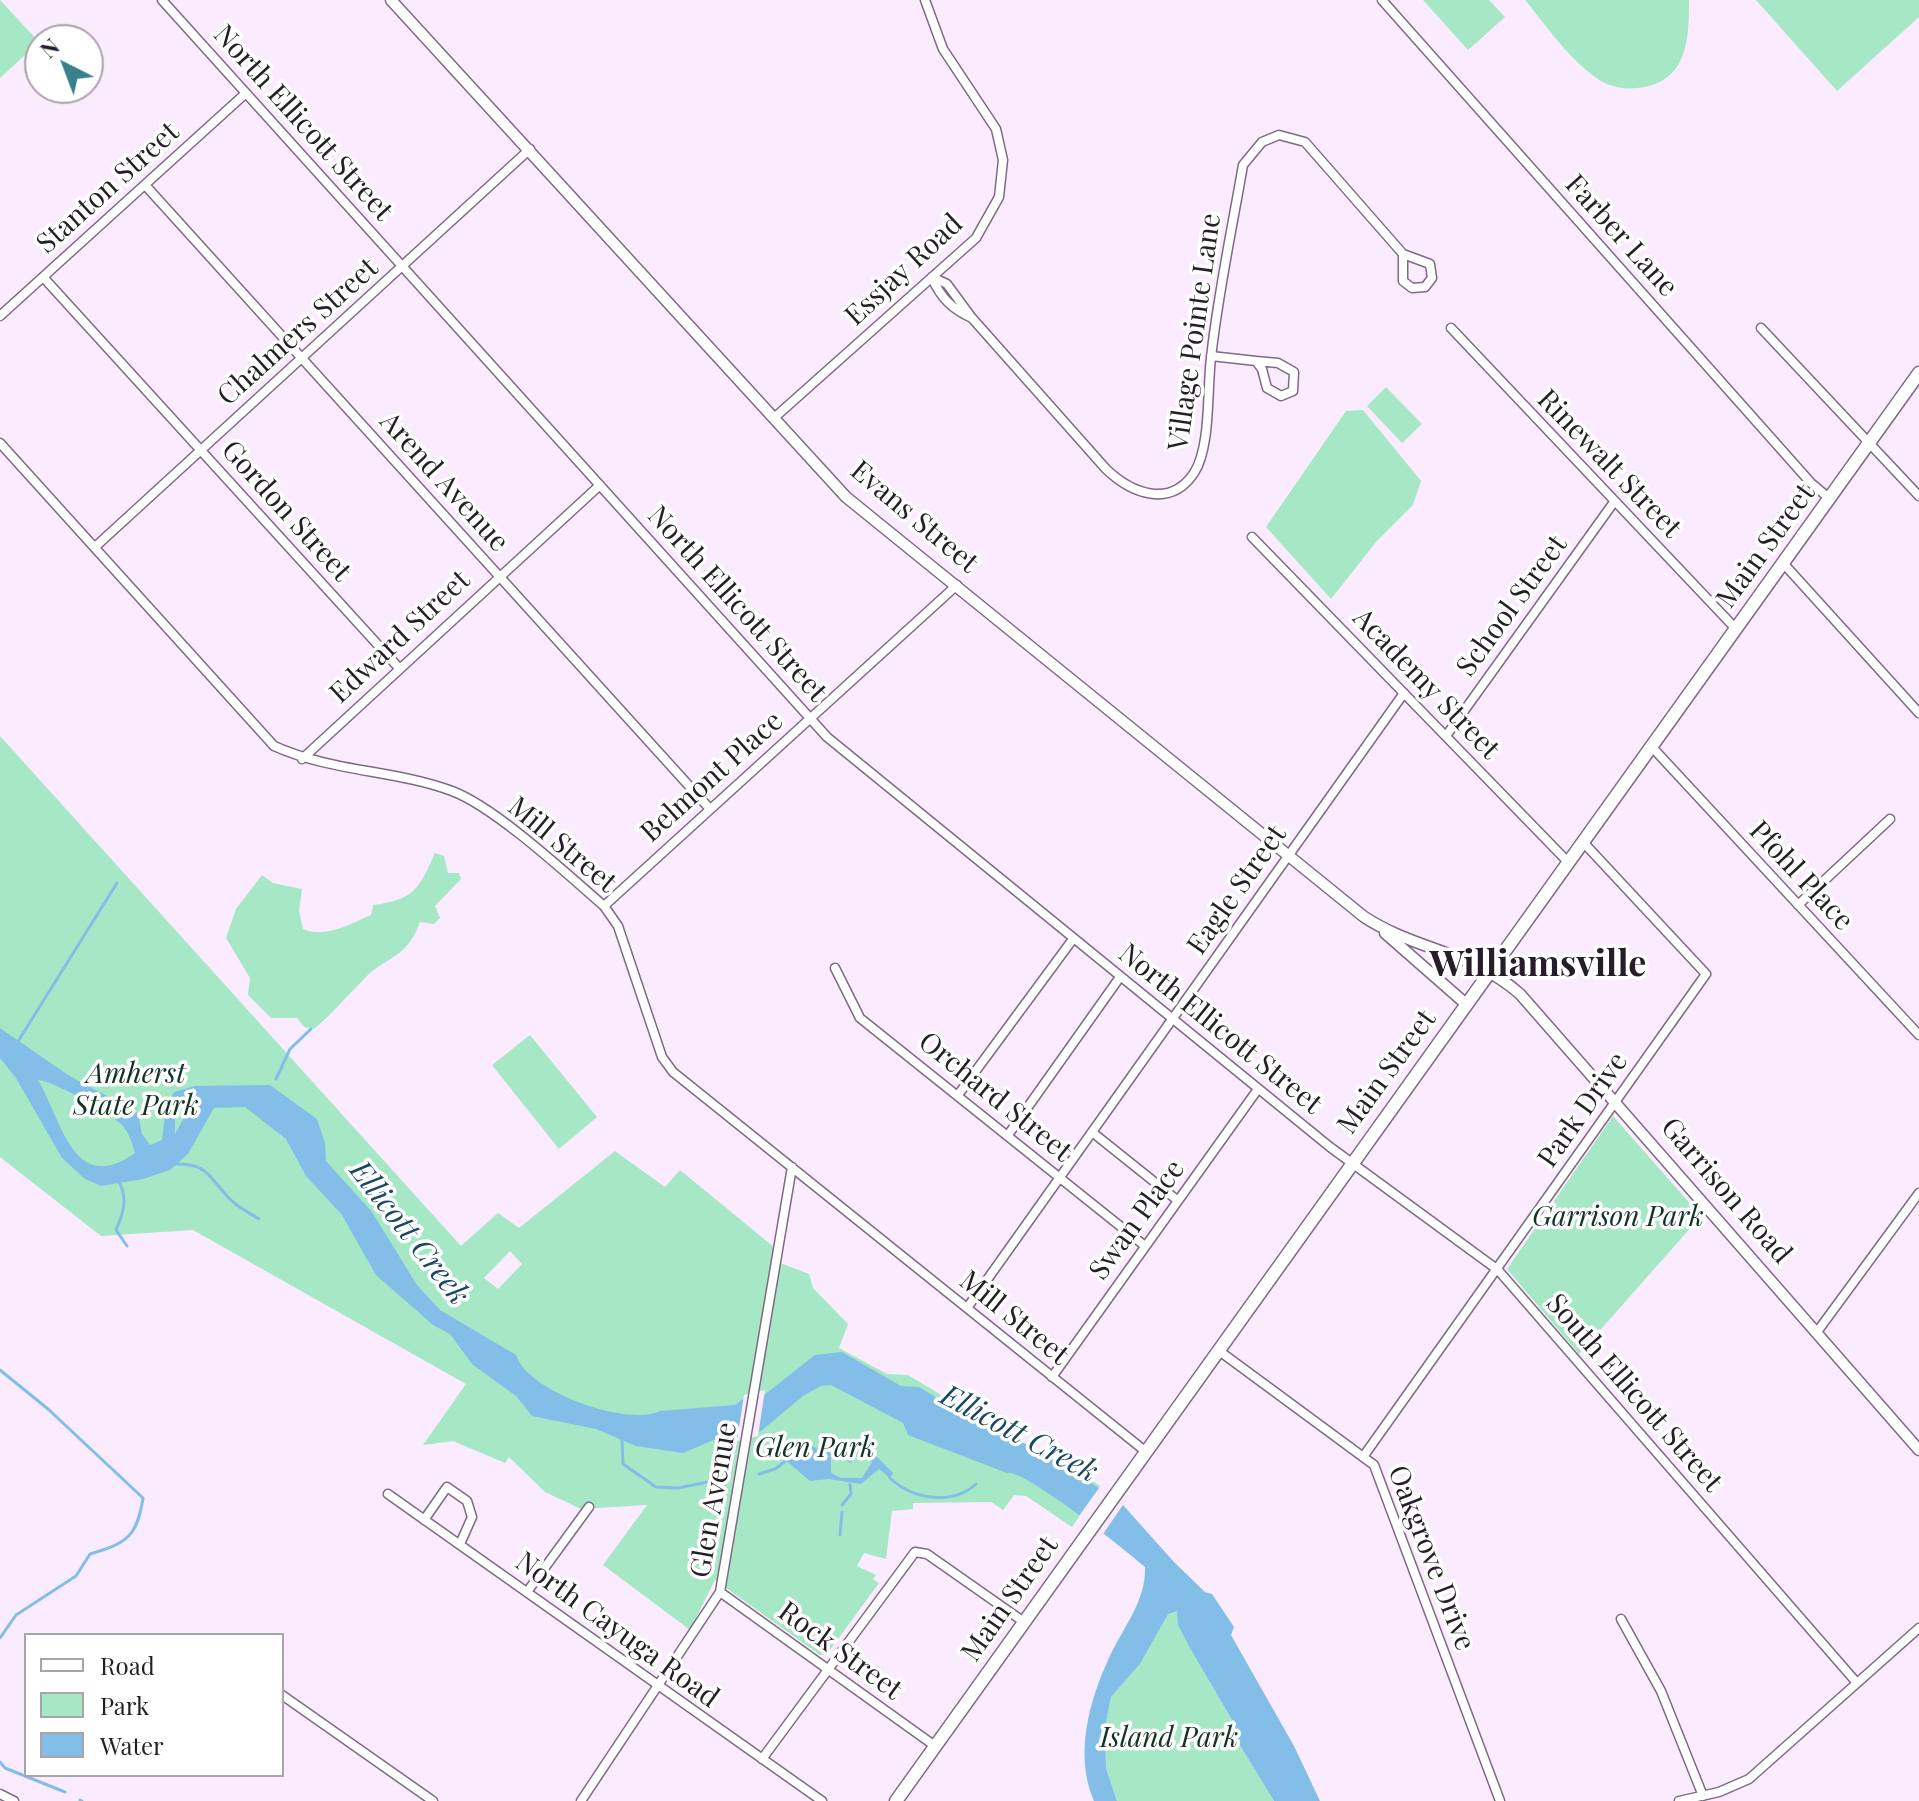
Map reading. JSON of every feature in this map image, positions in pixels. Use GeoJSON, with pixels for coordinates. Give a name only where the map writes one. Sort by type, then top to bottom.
{"type":"FeatureCollection","features":[{"type":"Feature","properties":{"kind":"main road","name":"Main Street"},"geometry":{"type":"LineString","coordinates":[[896,1801],[1919,373]]}},
{"type":"Feature","properties":{"kind":"street","name":"North Ellicott Street"},"geometry":{"type":"LineString","coordinates":[[162,0],[827,737],[1351,1163]]}},
{"type":"Feature","properties":{"kind":"street","name":"Evans Street"},"geometry":{"type":"LineString","coordinates":[[391,0],[846,497],[1381,929],[1490,970]]}},
{"type":"Feature","properties":{"kind":"street","name":"Essjay Road"},"geometry":{"type":"LineString","coordinates":[[774,418],[976,238],[989,221],[999,197],[1003,172],[996,129],[943,49],[925,0]]}},
{"type":"Feature","properties":{"kind":"street","name":"Farber Lane"},"geometry":{"type":"LineString","coordinates":[[1382,0],[1811,483],[1830,499]]}},
{"type":"Feature","properties":{"kind":"street","name":"Stanton Street"},"geometry":{"type":"LineString","coordinates":[[0,316],[246,93]]}},
{"type":"Feature","properties":{"kind":"street","name":"Village Pointe Lane"},"geometry":{"type":"LineString","coordinates":[[932,277],[947,284],[972,318],[1106,469],[1130,490],[1148,495],[1171,491],[1197,469],[1203,444],[1211,356],[1243,165],[1255,148],[1270,137],[1289,135],[1305,142],[1403,254],[1430,264],[1432,278],[1425,287],[1412,288],[1403,281],[1403,254]]}},
{"type":"Feature","properties":{"kind":"street","name":"Chalmers Street"},"geometry":{"type":"LineString","coordinates":[[95,547],[530,149]]}},
{"type":"Feature","properties":{"kind":"street","name":"Arend Avenue"},"geometry":{"type":"LineString","coordinates":[[145,185],[710,809]]}},
{"type":"Feature","properties":{"kind":"street","name":"Gordon Street"},"geometry":{"type":"LineString","coordinates":[[43,277],[399,668]]}},
{"type":"Feature","properties":{"kind":"street","name":"Rinewalt Street"},"geometry":{"type":"LineString","coordinates":[[1451,328],[1736,629]]}},
{"type":"Feature","properties":{"kind":"street"},"geometry":{"type":"LineString","coordinates":[[1761,328],[1919,496]]}},
{"type":"Feature","properties":{"kind":"street"},"geometry":{"type":"LineString","coordinates":[[1211,356],[1278,363],[1294,372],[1293,391],[1281,396],[1267,388],[1262,369],[1256,361]]}},
{"type":"Feature","properties":{"kind":"street","name":"Mill Street"},"geometry":{"type":"LineString","coordinates":[[0,443],[274,746],[302,759],[451,790],[488,812],[604,906],[618,926],[662,1057],[673,1072],[1145,1451]]}},
{"type":"Feature","properties":{"kind":"street","name":"Edward Street"},"geometry":{"type":"LineString","coordinates":[[302,759],[600,485]]}},
{"type":"Feature","properties":{"kind":"street","name":"School Street"},"geometry":{"type":"LineString","coordinates":[[1446,736],[1614,502]]}},
{"type":"Feature","properties":{"kind":"street","name":"Academy Street"},"geometry":{"type":"LineString","coordinates":[[1252,537],[1568,862]]}},
{"type":"Feature","properties":{"kind":"street"},"geometry":{"type":"LineString","coordinates":[[1783,563],[1919,713]]}},
{"type":"Feature","properties":{"kind":"street","name":"Belmont Place"},"geometry":{"type":"LineString","coordinates":[[604,906],[957,585]]}},
{"type":"Feature","properties":{"kind":"street","name":"Eagle Street"},"geometry":{"type":"LineString","coordinates":[[967,1308],[1404,693]]}},
{"type":"Feature","properties":{"kind":"street","name":"Pfohl Place"},"geometry":{"type":"LineString","coordinates":[[1651,746],[1919,1035]]}},
{"type":"Feature","properties":{"kind":"street"},"geometry":{"type":"LineString","coordinates":[[1798,905],[1890,819]]}},
{"type":"Feature","properties":{"kind":"street","name":"Park Drive"},"geometry":{"type":"LineString","coordinates":[[1363,1457],[1706,974],[1583,842]]}},
{"type":"Feature","properties":{"kind":"street"},"geometry":{"type":"LineString","coordinates":[[1381,929],[1466,1004]]}},
{"type":"Feature","properties":{"kind":"street"},"geometry":{"type":"LineString","coordinates":[[958,1095],[1073,939]]}},
{"type":"Feature","properties":{"kind":"street","name":"Orchard Street"},"geometry":{"type":"LineString","coordinates":[[835,968],[860,1018],[1145,1246]]}},
{"type":"Feature","properties":{"kind":"street","name":"Garrison Road"},"geometry":{"type":"LineString","coordinates":[[1490,970],[1541,1014],[1919,1450]]}},
{"type":"Feature","properties":{"kind":"street"},"geometry":{"type":"LineString","coordinates":[[1008,1135],[1120,977]]}},
{"type":"Feature","properties":{"kind":"street","name":"Swan Place"},"geometry":{"type":"LineString","coordinates":[[1052,1377],[1258,1089]]}},
{"type":"Feature","properties":{"kind":"street"},"geometry":{"type":"LineString","coordinates":[[1092,1132],[1177,1200]]}},
{"type":"Feature","properties":{"kind":"street","name":"South Ellicott Street"},"geometry":{"type":"LineString","coordinates":[[1351,1163],[1498,1270],[1857,1683]]}},
{"type":"Feature","properties":{"kind":"street","name":"Glen Avenue"},"geometry":{"type":"LineString","coordinates":[[581,1801],[720,1592],[792,1167]]}},
{"type":"Feature","properties":{"kind":"street"},"geometry":{"type":"LineString","coordinates":[[1817,1332],[1919,1193]]}},
{"type":"Feature","properties":{"kind":"street","name":"Oakgrove Drive"},"geometry":{"type":"LineString","coordinates":[[1218,1350],[1374,1465],[1500,1801]]}},
{"type":"Feature","properties":{"kind":"street"},"geometry":{"type":"LineString","coordinates":[[424,1520],[447,1487],[467,1501],[472,1517],[460,1544]]}},
{"type":"Feature","properties":{"kind":"street","name":"North Cayuga Road"},"geometry":{"type":"LineString","coordinates":[[388,1494],[822,1801]]}},
{"type":"Feature","properties":{"kind":"street"},"geometry":{"type":"LineString","coordinates":[[527,1592],[589,1507]]}},
{"type":"Feature","properties":{"kind":"street"},"geometry":{"type":"LineString","coordinates":[[762,1759],[912,1554],[927,1554],[1024,1622]]}},
{"type":"Feature","properties":{"kind":"street","name":"Rock Street"},"geometry":{"type":"LineString","coordinates":[[720,1592],[935,1746]]}},
{"type":"Feature","properties":{"kind":"street"},"geometry":{"type":"LineString","coordinates":[[1621,1619],[1661,1691],[1703,1796]]}},
{"type":"Feature","properties":{"kind":"street"},"geometry":{"type":"LineString","coordinates":[[1679,1801],[1703,1796],[1749,1779],[1919,1628]]}},
{"type":"Feature","properties":{"kind":"street"},"geometry":{"type":"LineString","coordinates":[[284,1696],[433,1801]]}},
{"type":"Feature","properties":{"kind":"street"},"geometry":{"type":"LineString","coordinates":[[0,1794],[14,1801]]}},
{"type":"Feature","properties":{"kind":"green space"},"geometry":{"type":"Polygon","coordinates":[[[0,0],[24,26],[24,56],[0,78],[0,0]]]}},
{"type":"Feature","properties":{"kind":"green space"},"geometry":{"type":"Polygon","coordinates":[[[1423,0],[1489,0],[1505,17],[1468,50],[1423,0]]]}},
{"type":"Feature","properties":{"kind":"green space"},"geometry":{"type":"Polygon","coordinates":[[[1525,0],[1689,0],[1688,31],[1682,58],[1666,78],[1654,85],[1631,88],[1607,84],[1573,58],[1525,0]]]}},
{"type":"Feature","properties":{"kind":"green space"},"geometry":{"type":"Polygon","coordinates":[[[1756,0],[1919,0],[1919,17],[1837,91],[1756,0]]]}},
{"type":"Feature","properties":{"kind":"green space"},"geometry":{"type":"Polygon","coordinates":[[[1386,387],[1422,424],[1402,443],[1367,406],[1386,387]]]}},
{"type":"Feature","properties":{"kind":"green space"},"geometry":{"type":"Polygon","coordinates":[[[1363,410],[1421,481],[1413,505],[1376,542],[1331,599],[1266,527],[1346,411],[1363,410]]]}},
{"type":"Feature","properties":{"kind":"green space","name":"Amherst State Park"},"geometry":{"type":"Polygon","coordinates":[[[0,736],[461,1246],[498,1213],[519,1228],[615,1151],[665,1187],[680,1170],[775,1248],[775,1261],[809,1274],[813,1288],[848,1324],[839,1348],[887,1374],[908,1375],[978,1417],[981,1424],[1028,1445],[1075,1473],[1079,1471],[1100,1486],[1072,1527],[1026,1496],[1014,1495],[1003,1510],[991,1502],[913,1503],[913,1509],[892,1511],[886,1559],[864,1553],[857,1566],[876,1575],[873,1579],[879,1583],[827,1654],[820,1655],[715,1580],[690,1630],[603,1565],[647,1505],[581,1509],[545,1492],[509,1457],[505,1463],[453,1441],[423,1445],[466,1384],[193,1230],[101,1236],[0,1157],[0,736]],[[510,1251],[484,1278],[498,1289],[522,1264],[510,1251]]]}},
{"type":"Feature","properties":{"kind":"green space"},"geometry":{"type":"Polygon","coordinates":[[[435,853],[444,856],[448,873],[459,873],[461,879],[435,906],[440,918],[434,924],[420,922],[409,944],[372,971],[314,1029],[304,1027],[297,1018],[271,1018],[248,995],[250,978],[226,938],[236,909],[262,875],[273,883],[302,889],[299,911],[303,929],[329,931],[371,915],[373,905],[398,900],[413,891],[435,853]]]}},
{"type":"Feature","properties":{"kind":"green space"},"geometry":{"type":"Polygon","coordinates":[[[530,1035],[597,1117],[559,1149],[492,1065],[530,1035]]]}},
{"type":"Feature","properties":{"kind":"green space","name":"Garrison Park"},"geometry":{"type":"Polygon","coordinates":[[[1613,1116],[1701,1216],[1579,1354],[1507,1269],[1613,1116]]]}},
{"type":"Feature","properties":{"kind":"green space","name":"Island Park"},"geometry":{"type":"Polygon","coordinates":[[[1177,1611],[1191,1650],[1235,1725],[1233,1734],[1274,1801],[1117,1801],[1106,1768],[1105,1728],[1111,1697],[1140,1664],[1168,1613],[1177,1611]]]}},
{"type":"Feature","properties":{"kind":"water"},"geometry":{"type":"Polygon","coordinates":[[[0,1028],[68,1075],[138,1113],[142,1134],[150,1145],[162,1140],[166,1106],[174,1092],[195,1086],[270,1085],[317,1119],[325,1143],[326,1161],[372,1212],[417,1285],[440,1310],[516,1355],[538,1381],[579,1402],[602,1410],[645,1415],[735,1405],[743,1399],[764,1395],[815,1355],[842,1352],[901,1386],[919,1387],[981,1424],[1028,1445],[1077,1473],[1123,1505],[1174,1562],[1205,1592],[1212,1594],[1234,1627],[1231,1635],[1294,1746],[1320,1801],[1274,1801],[1233,1734],[1235,1725],[1178,1625],[1177,1611],[1168,1614],[1140,1664],[1111,1697],[1105,1728],[1106,1768],[1117,1801],[1094,1801],[1085,1765],[1086,1728],[1095,1692],[1109,1658],[1138,1603],[1145,1567],[1033,1483],[908,1435],[903,1423],[831,1385],[821,1386],[803,1396],[761,1431],[738,1437],[725,1435],[683,1453],[636,1446],[596,1429],[532,1416],[516,1396],[472,1364],[450,1334],[433,1325],[376,1275],[342,1215],[306,1176],[286,1139],[245,1107],[214,1108],[188,1154],[170,1170],[143,1179],[101,1186],[85,1179],[62,1158],[16,1078],[0,1058],[0,1028]],[[38,1080],[72,1148],[83,1160],[97,1166],[114,1164],[135,1153],[127,1131],[116,1120],[68,1092],[38,1080]],[[197,1095],[175,1108],[175,1134],[185,1116],[198,1107],[197,1095]]]}},
{"type":"Feature","properties":{"kind":"water"},"geometry":{"type":"Polygon","coordinates":[[[800,1442],[831,1453],[831,1473],[841,1478],[862,1478],[872,1462],[867,1456],[857,1457],[850,1463],[845,1458],[855,1444],[864,1444],[893,1473],[890,1478],[879,1469],[861,1484],[829,1479],[810,1481],[782,1457],[785,1446],[800,1442]]]}},
{"type":"Feature","properties":{"kind":"pier"},"geometry":{"type":"Polygon","coordinates":[[[765,1390],[758,1436],[737,1441],[744,1395],[765,1390]]]}},
{"type":"Feature","properties":{"kind":"pier"},"geometry":{"type":"Polygon","coordinates":[[[1099,1488],[1123,1505],[1103,1534],[1079,1516],[1099,1488]]]}},
{"type":"Feature","properties":{"kind":"waterway"},"geometry":{"type":"LineString","coordinates":[[17,1043],[117,883]]}},
{"type":"Feature","properties":{"kind":"waterway"},"geometry":{"type":"LineString","coordinates":[[276,1079],[290,1049],[311,1029]]}},
{"type":"Feature","properties":{"kind":"waterway"},"geometry":{"type":"LineString","coordinates":[[176,1164],[201,1169],[234,1203],[259,1219]]}},
{"type":"Feature","properties":{"kind":"waterway"},"geometry":{"type":"LineString","coordinates":[[118,1180],[124,1205],[116,1230],[127,1246]]}},
{"type":"Feature","properties":{"kind":"waterway"},"geometry":{"type":"LineString","coordinates":[[0,1370],[48,1409],[143,1498],[137,1522],[128,1536],[113,1546],[90,1554],[76,1576],[16,1615],[0,1638]]}},
{"type":"Feature","properties":{"kind":"waterway"},"geometry":{"type":"LineString","coordinates":[[622,1439],[623,1464],[656,1487],[678,1488],[728,1478]]}},
{"type":"Feature","properties":{"kind":"waterway"},"geometry":{"type":"LineString","coordinates":[[759,1474],[775,1469],[787,1460]]}},
{"type":"Feature","properties":{"kind":"waterway"},"geometry":{"type":"LineString","coordinates":[[890,1478],[909,1491],[932,1497],[956,1495],[976,1484]]}},
{"type":"Feature","properties":{"kind":"waterway"},"geometry":{"type":"LineString","coordinates":[[842,1505],[851,1494],[850,1484]]}},
{"type":"Feature","properties":{"kind":"waterway"},"geometry":{"type":"LineString","coordinates":[[840,1535],[842,1512]]}},
{"type":"Feature","properties":{"kind":"waterway"},"geometry":{"type":"LineString","coordinates":[[0,1762],[5,1768],[24,1776]]}},
{"type":"Feature","properties":{"kind":"waterway"},"geometry":{"type":"LineString","coordinates":[[28,1777],[65,1792]]}},
{"type":"Feature","properties":{"kind":"district","name":"Williamsville"},"geometry":{"type":"Point","coordinates":[1538,965]}},
{"type":"Feature","properties":{"kind":"water label","name":"Ellicott Creek"},"geometry":{"type":"Point","coordinates":[409,1233]}},
{"type":"Feature","properties":{"kind":"water label","name":"Ellicott Creek"},"geometry":{"type":"Point","coordinates":[1019,1434]}},
{"type":"Feature","properties":{"kind":"park label","name":"Glen Park"},"geometry":{"type":"Point","coordinates":[815,1448]}}]}
